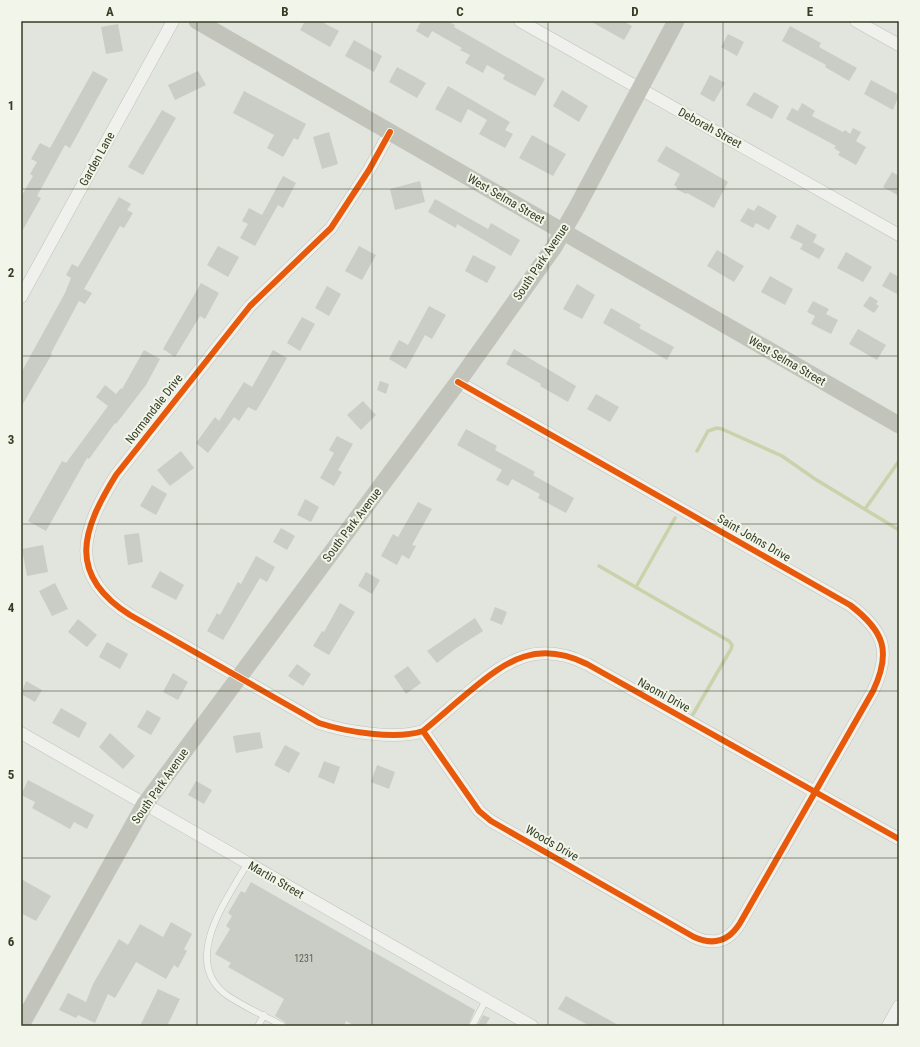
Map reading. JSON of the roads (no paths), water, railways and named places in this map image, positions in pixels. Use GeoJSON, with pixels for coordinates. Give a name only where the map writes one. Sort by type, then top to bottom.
{"type":"FeatureCollection","features":[{"type":"Feature","properties":{"kind":"street","name":"Garden Lane"},"geometry":{"type":"LineString","coordinates":[[21,297],[173,21]]}},
{"type":"Feature","properties":{"kind":"street","name":"West Selma Street"},"geometry":{"type":"LineString","coordinates":[[197,21],[899,425]]}},
{"type":"Feature","properties":{"kind":"street","name":"Deborah Street"},"geometry":{"type":"LineString","coordinates":[[520,21],[899,235]]}},
{"type":"Feature","properties":{"kind":"street","name":"South Park Avenue"},"geometry":{"type":"LineString","coordinates":[[21,1025],[145,804],[458,382],[563,232],[641,90],[676,21]]}},
{"type":"Feature","properties":{"kind":"street"},"geometry":{"type":"LineString","coordinates":[[856,21],[899,45]]}},
{"type":"Feature","properties":{"kind":"street","name":"Normandale Drive"},"geometry":{"type":"LineString","coordinates":[[238,678],[130,615],[107,598],[92,576],[87,562],[85,544],[89,528],[101,500],[116,475],[231,329],[250,306],[331,228],[362,181],[390,132]]}},
{"type":"Feature","properties":{"kind":"street","name":"Saint Johns Drive"},"geometry":{"type":"LineString","coordinates":[[458,382],[850,605],[865,617],[875,628],[881,639],[884,652],[879,677],[814,792]]}},
{"type":"Feature","properties":{"kind":"street","name":"Naomi Drive"},"geometry":{"type":"LineString","coordinates":[[423,731],[491,673],[506,664],[518,658],[532,654],[547,652],[561,654],[587,664],[899,839]]}},
{"type":"Feature","properties":{"kind":"street"},"geometry":{"type":"LineString","coordinates":[[238,678],[319,723],[382,735],[410,735],[423,731]]}},
{"type":"Feature","properties":{"kind":"street","name":"Woods Drive"},"geometry":{"type":"LineString","coordinates":[[423,731],[479,811],[491,821],[694,937],[707,942],[722,941],[735,931],[814,792]]}},
{"type":"Feature","properties":{"kind":"street","name":"Martin Street"},"geometry":{"type":"LineString","coordinates":[[21,733],[247,864],[532,1026]]}},
{"type":"Feature","properties":{"kind":"street"},"geometry":{"type":"LineString","coordinates":[[888,1026],[899,1006]]}},
{"type":"Feature","properties":{"kind":"lane"},"geometry":{"type":"LineString","coordinates":[[247,864],[216,920],[208,938],[207,958],[212,978],[224,993],[283,1026]]}},
{"type":"Feature","properties":{"kind":"lane"},"geometry":{"type":"LineString","coordinates":[[472,1026],[486,1000]]}},
{"type":"Feature","properties":{"kind":"lane"},"geometry":{"type":"LineString","coordinates":[[258,1026],[264,1015]]}},
{"type":"Feature","properties":{"kind":"waterway"},"geometry":{"type":"LineString","coordinates":[[697,451],[708,431],[717,428],[722,429],[782,456],[815,479],[899,530]]}},
{"type":"Feature","properties":{"kind":"waterway"},"geometry":{"type":"LineString","coordinates":[[865,509],[899,461]]}},
{"type":"Feature","properties":{"kind":"waterway"},"geometry":{"type":"LineString","coordinates":[[636,587],[675,518]]}},
{"type":"Feature","properties":{"kind":"waterway"},"geometry":{"type":"LineString","coordinates":[[599,566],[729,641],[732,645],[692,716]]}}]}
